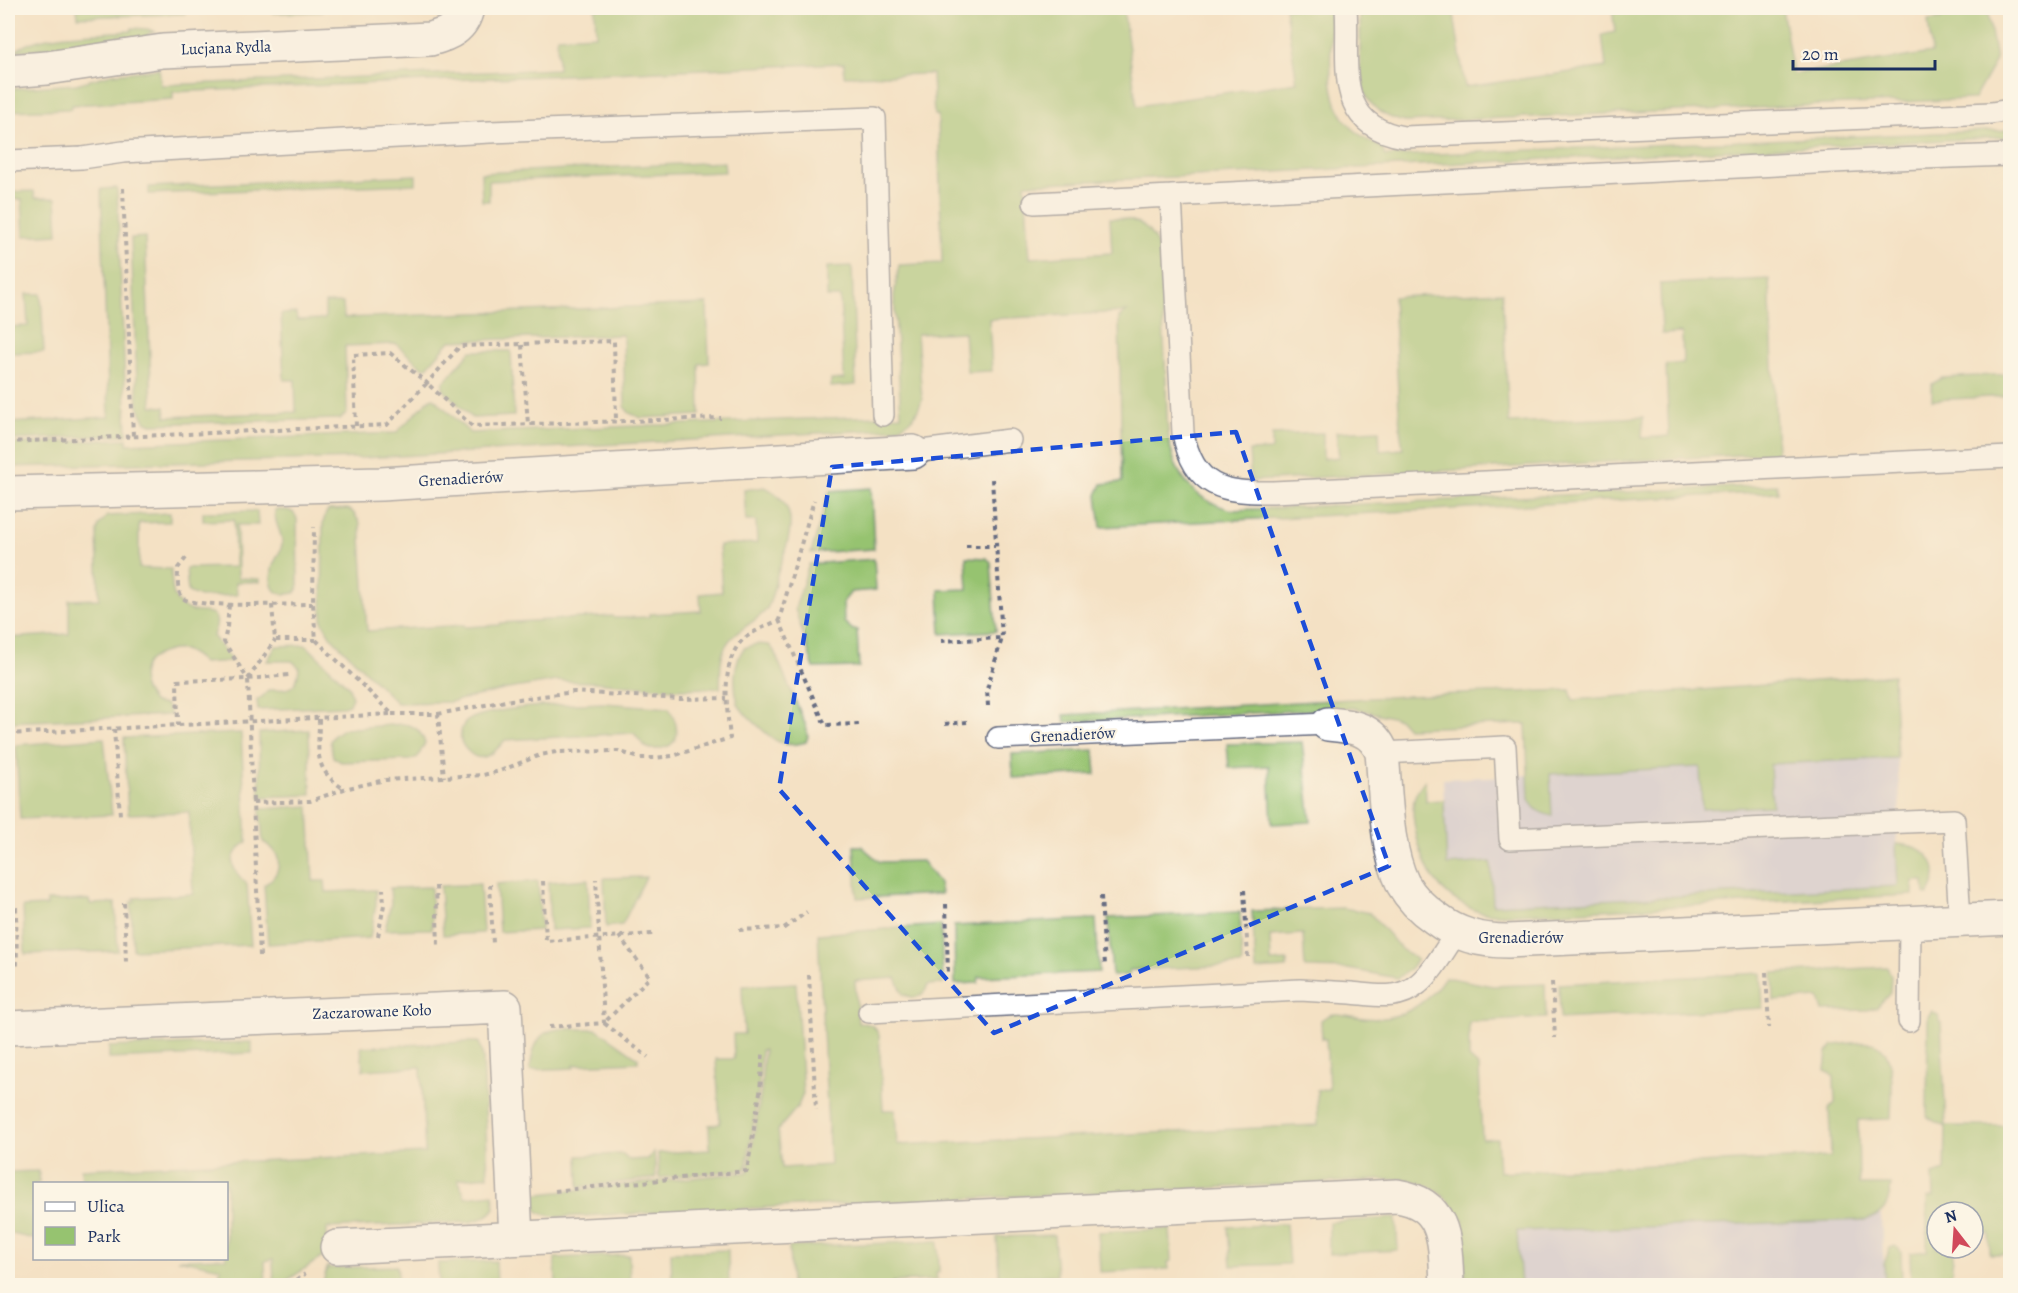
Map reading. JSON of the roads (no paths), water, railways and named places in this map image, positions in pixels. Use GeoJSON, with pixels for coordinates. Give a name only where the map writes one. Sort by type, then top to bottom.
{"type":"FeatureCollection","features":[{"type":"Feature","properties":{"kind":"street","name":"Lucjana Rydla"},"geometry":{"type":"LineString","coordinates":[[8,71],[47,68],[163,51],[417,40],[446,35],[458,28],[467,8]]}},
{"type":"Feature","properties":{"kind":"street","name":"Grenadierów"},"geometry":{"type":"LineString","coordinates":[[8,494],[381,484],[913,452]]}},
{"type":"Feature","properties":{"kind":"street","name":"Grenadierów"},"geometry":{"type":"LineString","coordinates":[[1328,724],[1349,726],[1376,740],[1382,753],[1391,846],[1403,884],[1423,909],[1457,932],[1475,938],[1508,941],[2010,918]]}},
{"type":"Feature","properties":{"kind":"street","name":"Zaczarowane Koło"},"geometry":{"type":"LineString","coordinates":[[8,1028],[505,1007],[516,1238]]}},
{"type":"Feature","properties":{"kind":"street"},"geometry":{"type":"LineString","coordinates":[[337,1246],[1397,1196],[1419,1202],[1429,1208],[1436,1219],[1445,1246],[1447,1286]]}},
{"type":"Feature","properties":{"kind":"lane"},"geometry":{"type":"LineString","coordinates":[[1346,8],[1346,78],[1351,98],[1359,113],[1376,128],[1397,136],[1990,113],[2010,110]]}},
{"type":"Feature","properties":{"kind":"lane"},"geometry":{"type":"LineString","coordinates":[[8,161],[82,158],[123,152],[490,132],[875,118],[883,415]]}},
{"type":"Feature","properties":{"kind":"lane"},"geometry":{"type":"LineString","coordinates":[[1034,203],[2010,155]]}},
{"type":"Feature","properties":{"kind":"lane"},"geometry":{"type":"LineString","coordinates":[[1171,195],[1183,433],[1193,463],[1205,477],[1221,488],[1244,493],[1285,492],[2010,457]]}},
{"type":"Feature","properties":{"kind":"lane"},"geometry":{"type":"LineString","coordinates":[[913,452],[1010,440]]}},
{"type":"Feature","properties":{"kind":"lane","name":"Grenadierów"},"geometry":{"type":"LineString","coordinates":[[998,738],[1328,724]]}},
{"type":"Feature","properties":{"kind":"lane"},"geometry":{"type":"LineString","coordinates":[[1382,753],[1505,747],[1510,839],[1954,820],[1960,921]]}},
{"type":"Feature","properties":{"kind":"lane"},"geometry":{"type":"LineString","coordinates":[[1909,1021],[1910,923]]}},
{"type":"Feature","properties":{"kind":"lane"},"geometry":{"type":"LineString","coordinates":[[869,1012],[1300,990],[1382,997],[1395,996],[1407,992],[1418,984],[1457,932]]}}]}
